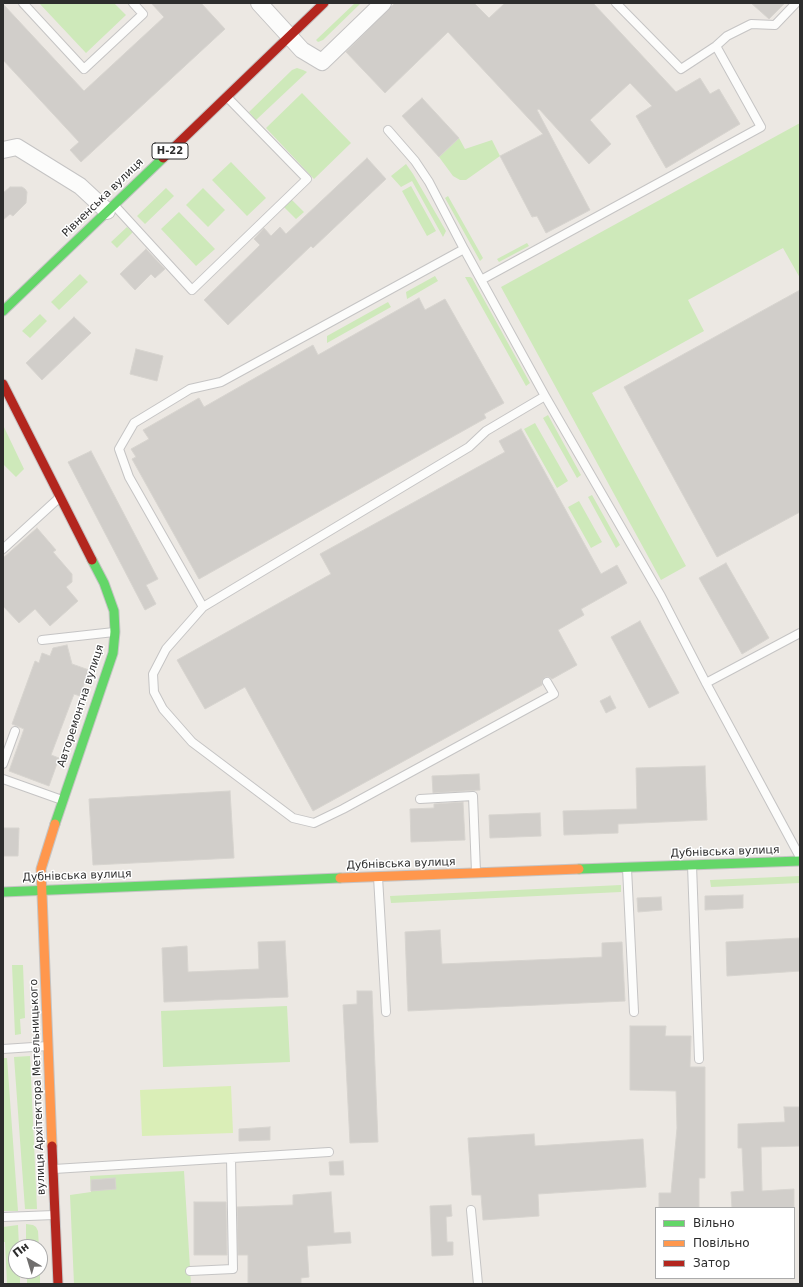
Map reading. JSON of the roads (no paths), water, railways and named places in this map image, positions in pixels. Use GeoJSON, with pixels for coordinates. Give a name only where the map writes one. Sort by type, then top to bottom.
{"type":"FeatureCollection","features":[{"type":"Feature","properties":{"kind":"main road","name":"Рівненська вулиця"},"geometry":{"type":"LineString","coordinates":[[3,311],[324,3]]}},
{"type":"Feature","properties":{"kind":"main road","name":"Авторемонтна вулиця"},"geometry":{"type":"LineString","coordinates":[[3,384],[104,584],[114,611],[115,632],[113,653],[41,869],[42,889]]}},
{"type":"Feature","properties":{"kind":"main road","name":"Дубнівська вулиця"},"geometry":{"type":"LineString","coordinates":[[3,892],[42,889],[800,861]]}},
{"type":"Feature","properties":{"kind":"main road","name":"вулиця Архітектора Метельницького"},"geometry":{"type":"LineString","coordinates":[[42,889],[58,1284]]}},
{"type":"Feature","properties":{"kind":"street"},"geometry":{"type":"LineString","coordinates":[[259,3],[302,50],[322,62],[382,3]]}},
{"type":"Feature","properties":{"kind":"street"},"geometry":{"type":"LineString","coordinates":[[3,150],[17,147],[80,186],[110,208]]}},
{"type":"Feature","properties":{"kind":"lane"},"geometry":{"type":"LineString","coordinates":[[23,3],[84,69],[143,14],[133,3]]}},
{"type":"Feature","properties":{"kind":"lane"},"geometry":{"type":"LineString","coordinates":[[616,3],[681,70],[716,46],[727,36],[751,24],[775,25],[796,3]]}},
{"type":"Feature","properties":{"kind":"lane"},"geometry":{"type":"LineString","coordinates":[[481,280],[761,127],[716,46]]}},
{"type":"Feature","properties":{"kind":"lane"},"geometry":{"type":"LineString","coordinates":[[110,208],[192,290],[307,179],[227,96]]}},
{"type":"Feature","properties":{"kind":"lane"},"geometry":{"type":"LineString","coordinates":[[388,130],[415,160],[429,182],[464,250],[661,596],[800,857]]}},
{"type":"Feature","properties":{"kind":"lane"},"geometry":{"type":"LineString","coordinates":[[203,607],[129,477],[119,449],[134,423],[190,389],[221,382],[464,250]]}},
{"type":"Feature","properties":{"kind":"lane"},"geometry":{"type":"LineString","coordinates":[[546,396],[486,430],[470,447],[203,607],[166,649],[153,674],[154,692],[162,709],[192,742],[293,818],[314,823],[343,809],[554,694],[547,682]]}},
{"type":"Feature","properties":{"kind":"lane"},"geometry":{"type":"LineString","coordinates":[[3,549],[60,497]]}},
{"type":"Feature","properties":{"kind":"lane"},"geometry":{"type":"LineString","coordinates":[[42,640],[115,632]]}},
{"type":"Feature","properties":{"kind":"lane"},"geometry":{"type":"LineString","coordinates":[[706,683],[800,633]]}},
{"type":"Feature","properties":{"kind":"lane"},"geometry":{"type":"LineString","coordinates":[[3,764],[14,731]]}},
{"type":"Feature","properties":{"kind":"lane"},"geometry":{"type":"LineString","coordinates":[[3,779],[63,800]]}},
{"type":"Feature","properties":{"kind":"lane"},"geometry":{"type":"LineString","coordinates":[[420,799],[473,796],[476,873]]}},
{"type":"Feature","properties":{"kind":"lane"},"geometry":{"type":"LineString","coordinates":[[692,864],[699,1060]]}},
{"type":"Feature","properties":{"kind":"lane"},"geometry":{"type":"LineString","coordinates":[[627,867],[634,1012]]}},
{"type":"Feature","properties":{"kind":"lane"},"geometry":{"type":"LineString","coordinates":[[378,876],[386,1012]]}},
{"type":"Feature","properties":{"kind":"lane"},"geometry":{"type":"LineString","coordinates":[[3,1049],[48,1046]]}},
{"type":"Feature","properties":{"kind":"lane"},"geometry":{"type":"LineString","coordinates":[[54,1169],[329,1152]]}},
{"type":"Feature","properties":{"kind":"lane"},"geometry":{"type":"LineString","coordinates":[[190,1271],[233,1269],[231,1158]]}},
{"type":"Feature","properties":{"kind":"lane"},"geometry":{"type":"LineString","coordinates":[[471,1210],[478,1284]]}},
{"type":"Feature","properties":{"kind":"lane"},"geometry":{"type":"LineString","coordinates":[[3,1217],[55,1215]]}}]}
